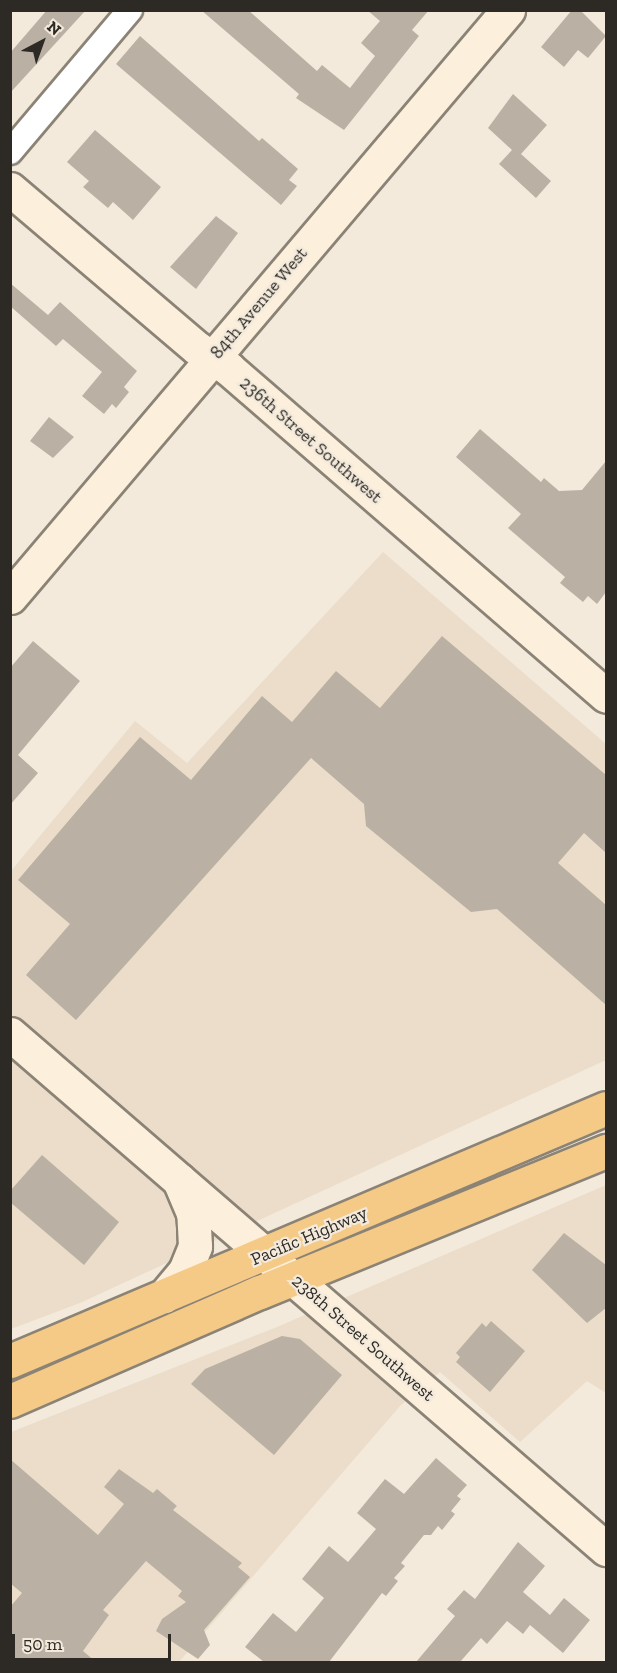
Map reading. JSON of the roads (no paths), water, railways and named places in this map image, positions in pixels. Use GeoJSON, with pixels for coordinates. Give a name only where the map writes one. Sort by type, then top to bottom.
{"type":"FeatureCollection","features":[{"type":"Feature","properties":{"kind":"highway","name":"Pacific Highway"},"geometry":{"type":"LineString","coordinates":[[10,1361],[606,1108]]}},
{"type":"Feature","properties":{"kind":"highway","name":"Pacific Highway"},"geometry":{"type":"LineString","coordinates":[[10,1401],[295,1278],[606,1151]]}},
{"type":"Feature","properties":{"kind":"street"},"geometry":{"type":"LineString","coordinates":[[10,152],[130,10]]}},
{"type":"Feature","properties":{"kind":"street","name":"84th Avenue West"},"geometry":{"type":"LineString","coordinates":[[10,597],[508,10]]}},
{"type":"Feature","properties":{"kind":"street","name":"236th Street Southwest"},"geometry":{"type":"LineString","coordinates":[[10,189],[212,358],[606,696]]}},
{"type":"Feature","properties":{"kind":"street","name":"238th Street Southwest"},"geometry":{"type":"LineString","coordinates":[[10,1034],[606,1549]]}},
{"type":"Feature","properties":{"kind":"street"},"geometry":{"type":"LineString","coordinates":[[164,1296],[185,1271],[195,1246],[193,1213],[178,1179]]}}]}
